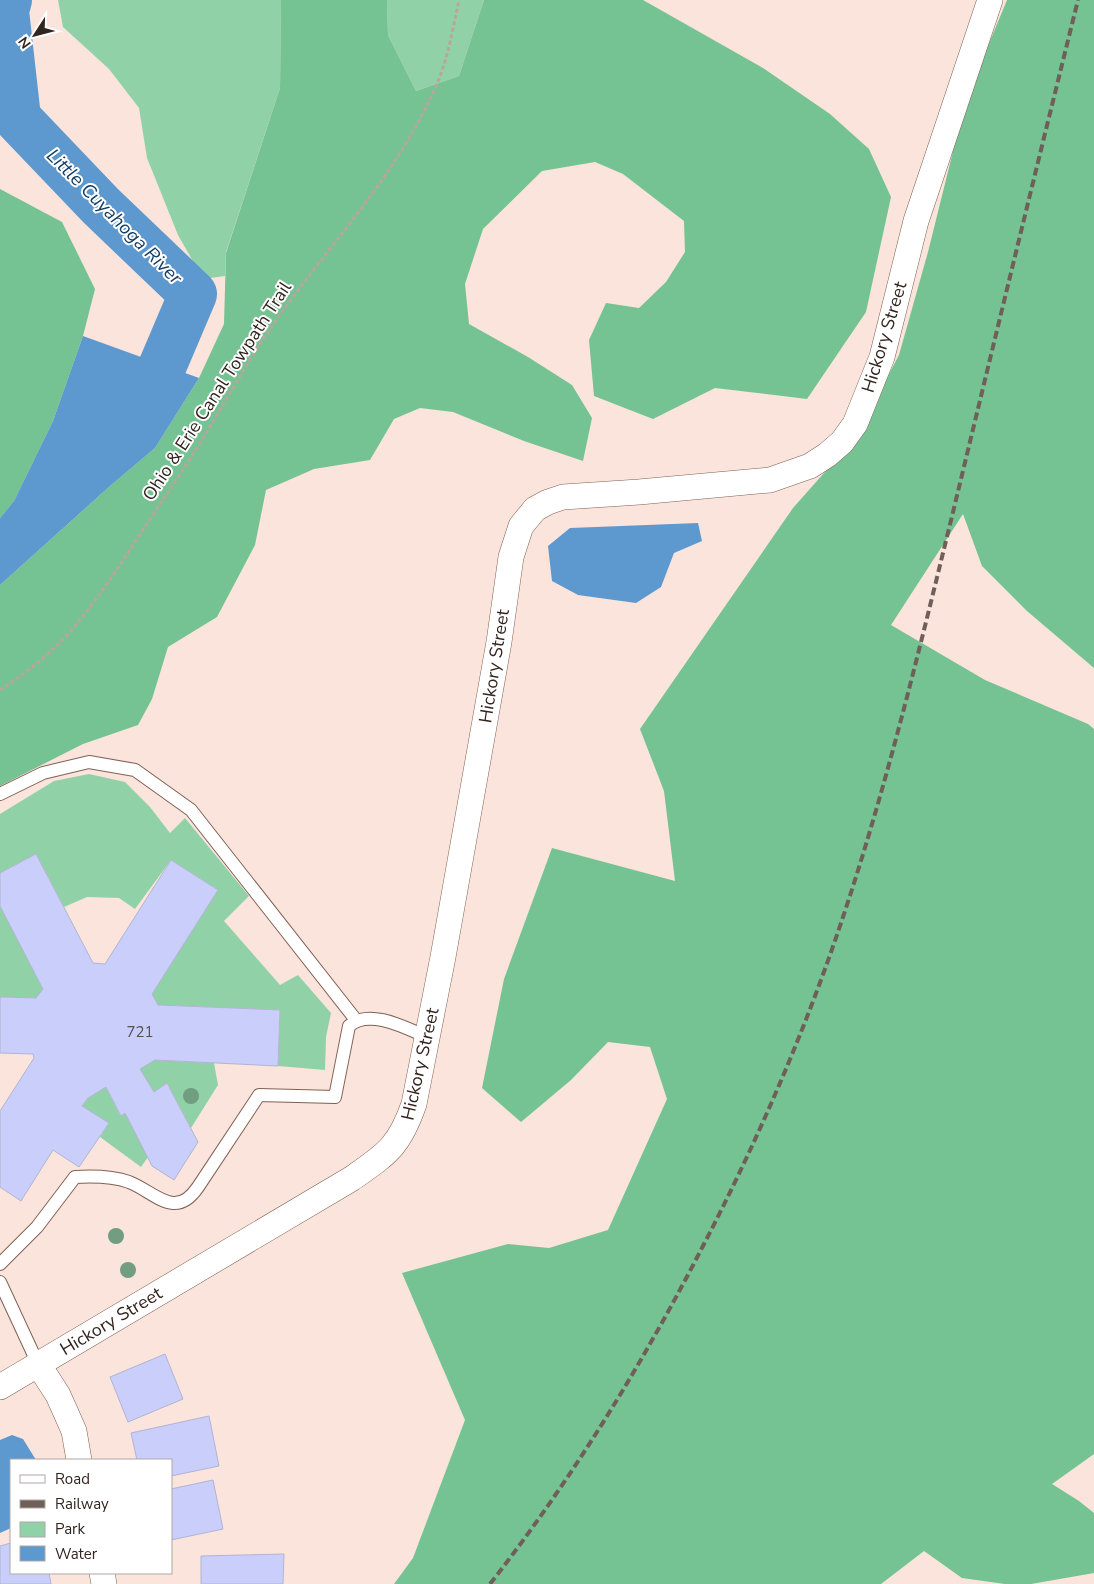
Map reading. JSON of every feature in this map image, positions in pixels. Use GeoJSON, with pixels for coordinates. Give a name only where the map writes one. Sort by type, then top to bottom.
{"type":"FeatureCollection","features":[{"type":"Feature","properties":{"kind":"street","name":"Hickory Street"},"geometry":{"type":"LineString","coordinates":[[0,1387],[351,1179],[379,1160],[394,1146],[406,1127],[414,1104],[499,642],[511,557],[521,526],[535,509],[563,497],[770,480],[810,466],[842,442],[855,424],[882,356],[916,221],[990,0]]}},
{"type":"Feature","properties":{"kind":"street"},"geometry":{"type":"LineString","coordinates":[[38,1364],[58,1395],[74,1431],[79,1459]]}},
{"type":"Feature","properties":{"kind":"lane"},"geometry":{"type":"LineString","coordinates":[[0,794],[43,773],[89,762],[136,770],[191,810],[356,1020]]}},
{"type":"Feature","properties":{"kind":"lane"},"geometry":{"type":"LineString","coordinates":[[0,1264],[37,1227],[75,1177],[93,1176],[128,1182],[172,1204],[179,1204],[193,1196],[259,1095],[334,1097],[349,1026],[356,1020],[364,1018],[389,1022],[427,1037]]}},
{"type":"Feature","properties":{"kind":"lane"},"geometry":{"type":"LineString","coordinates":[[0,1282],[38,1364]]}},
{"type":"Feature","properties":{"kind":"path","name":"Ohio & Erie Canal Towpath Trail"},"geometry":{"type":"LineString","coordinates":[[0,690],[49,653],[78,623],[111,579],[195,451],[280,313],[356,217],[400,153],[421,118],[437,84],[449,45],[458,0]]}},
{"type":"Feature","properties":{"kind":"green space"},"geometry":{"type":"Polygon","coordinates":[[[58,0],[281,0],[280,88],[226,252],[225,276],[203,279],[178,235],[147,158],[139,108],[109,69],[63,27],[58,0]]]}},
{"type":"Feature","properties":{"kind":"green space"},"geometry":{"type":"Polygon","coordinates":[[[281,0],[387,0],[388,35],[416,91],[459,76],[484,0],[643,0],[763,68],[830,114],[869,149],[891,197],[866,312],[807,399],[715,388],[653,419],[594,396],[589,340],[606,303],[639,308],[666,282],[685,252],[684,221],[623,174],[595,162],[542,171],[483,229],[465,284],[469,324],[528,357],[572,385],[592,418],[583,461],[524,441],[453,412],[420,408],[394,419],[370,460],[314,469],[266,490],[255,545],[217,617],[168,647],[152,699],[138,725],[83,744],[0,786],[0,585],[155,448],[199,378],[224,324],[226,253],[280,88],[281,0]]]}},
{"type":"Feature","properties":{"kind":"green space"},"geometry":{"type":"Polygon","coordinates":[[[387,0],[484,0],[459,76],[416,91],[388,35],[387,0]]]}},
{"type":"Feature","properties":{"kind":"green space"},"geometry":{"type":"Polygon","coordinates":[[[1007,0],[1094,0],[1094,668],[1027,611],[982,566],[963,514],[891,625],[985,680],[1088,724],[1094,729],[1094,1454],[1052,1484],[1094,1513],[1094,1573],[1031,1584],[1005,1584],[962,1578],[924,1551],[881,1584],[394,1584],[413,1558],[465,1420],[402,1273],[508,1244],[549,1248],[608,1230],[667,1099],[650,1047],[608,1042],[571,1080],[521,1122],[482,1088],[504,979],[552,848],[675,881],[664,791],[640,729],[793,508],[855,438],[899,355],[928,252],[966,99],[1007,0]]]}},
{"type":"Feature","properties":{"kind":"green space"},"geometry":{"type":"Polygon","coordinates":[[[0,189],[62,222],[95,289],[83,336],[53,421],[14,501],[0,518],[0,189]]]}},
{"type":"Feature","properties":{"kind":"green space"},"geometry":{"type":"Polygon","coordinates":[[[89,774],[125,782],[150,807],[170,833],[185,818],[249,896],[224,921],[280,985],[298,975],[331,1013],[326,1037],[325,1070],[278,1066],[280,1010],[158,1005],[152,994],[218,890],[171,860],[135,909],[119,898],[87,897],[64,907],[36,854],[0,873],[0,814],[54,781],[89,774]]]}},
{"type":"Feature","properties":{"kind":"green space"},"geometry":{"type":"Polygon","coordinates":[[[0,906],[43,989],[36,998],[0,997],[0,906]]]}},
{"type":"Feature","properties":{"kind":"green space"},"geometry":{"type":"Polygon","coordinates":[[[155,1060],[214,1063],[218,1085],[191,1128],[167,1083],[154,1092],[140,1069],[155,1060]]]}},
{"type":"Feature","properties":{"kind":"green space"},"geometry":{"type":"Polygon","coordinates":[[[106,1087],[120,1115],[125,1113],[148,1157],[141,1167],[100,1137],[109,1123],[82,1106],[88,1098],[106,1087]]]}},
{"type":"Feature","properties":{"kind":"water"},"geometry":{"type":"Polygon","coordinates":[[[83,336],[199,378],[155,448],[0,585],[0,518],[14,501],[53,421],[83,336]]]}},
{"type":"Feature","properties":{"kind":"water"},"geometry":{"type":"Polygon","coordinates":[[[698,523],[702,541],[674,553],[661,587],[636,603],[578,595],[552,581],[548,546],[570,528],[698,523]]]}},
{"type":"Feature","properties":{"kind":"water"},"geometry":{"type":"Polygon","coordinates":[[[12,1435],[23,1439],[35,1459],[10,1459],[10,1528],[0,1533],[0,1440],[12,1435]]]}},
{"type":"Feature","properties":{"kind":"building"},"geometry":{"type":"Polygon","coordinates":[[[36,854],[93,963],[105,964],[171,860],[218,890],[152,994],[158,1005],[280,1010],[278,1066],[155,1060],[140,1069],[154,1092],[167,1083],[198,1142],[174,1180],[152,1166],[125,1113],[121,1116],[106,1087],[88,1098],[82,1106],[109,1123],[79,1167],[53,1150],[21,1201],[0,1187],[0,1111],[34,1058],[33,1054],[0,1053],[0,997],[36,998],[43,989],[0,906],[0,873],[36,854]]]}},
{"type":"Feature","properties":{"kind":"building"},"geometry":{"type":"Polygon","coordinates":[[[165,1354],[183,1399],[128,1422],[110,1377],[165,1354]]]}},
{"type":"Feature","properties":{"kind":"building"},"geometry":{"type":"Polygon","coordinates":[[[209,1416],[219,1466],[172,1476],[172,1459],[137,1459],[131,1433],[209,1416]]]}},
{"type":"Feature","properties":{"kind":"building"},"geometry":{"type":"Polygon","coordinates":[[[213,1480],[223,1529],[172,1540],[172,1489],[213,1480]]]}},
{"type":"Feature","properties":{"kind":"building"},"geometry":{"type":"Polygon","coordinates":[[[10,1543],[10,1574],[49,1574],[51,1584],[0,1584],[0,1546],[10,1543]]]}},
{"type":"Feature","properties":{"kind":"building"},"geometry":{"type":"Polygon","coordinates":[[[284,1554],[283,1584],[201,1584],[201,1556],[284,1554]]]}},
{"type":"Feature","properties":{"kind":"waterway","name":"Little Cuyahoga River"},"geometry":{"type":"LineString","coordinates":[[8,0],[5,11],[17,118],[101,206],[193,294],[159,374],[131,423]]}},
{"type":"Feature","properties":{"kind":"railway"},"geometry":{"type":"LineString","coordinates":[[490,1584],[521,1544],[578,1461],[631,1376],[681,1288],[754,1143],[784,1074],[825,969],[863,855],[896,740],[1078,0]]}}]}
